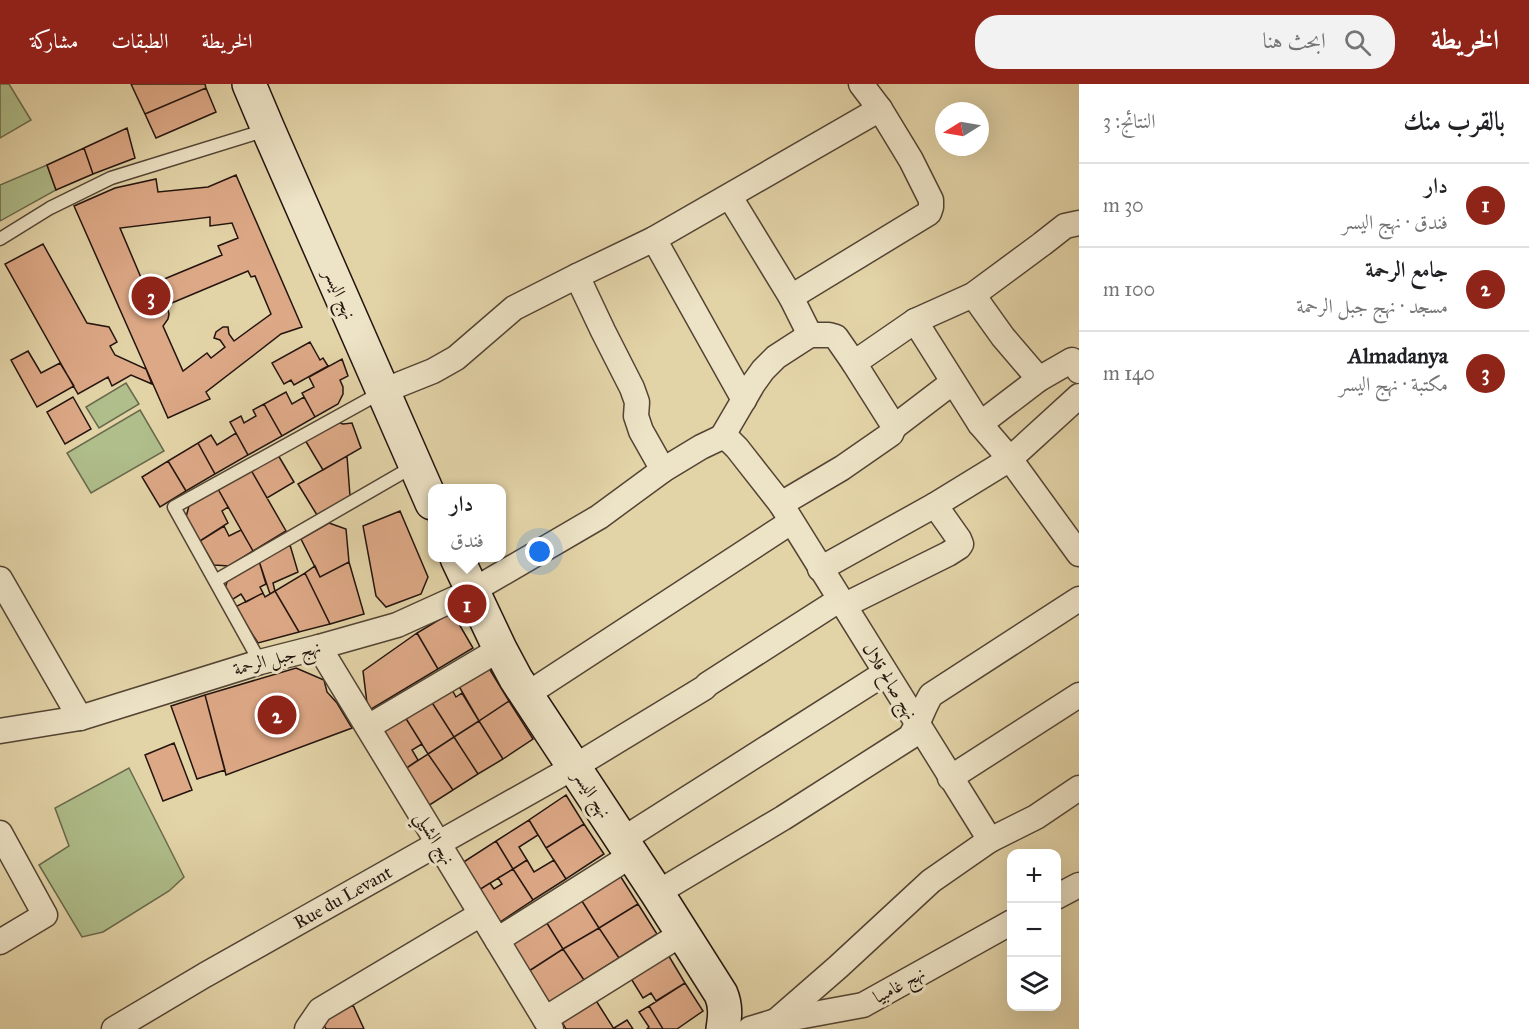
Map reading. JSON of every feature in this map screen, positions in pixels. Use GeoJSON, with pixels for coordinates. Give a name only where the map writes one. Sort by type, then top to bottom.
{"type":"FeatureCollection","features":[{"type":"Feature","properties":{"kind":"main road","name":"نهج اليسر"},"geometry":{"type":"LineString","coordinates":[[249,84],[428,494]]}},
{"type":"Feature","properties":{"kind":"main road","name":"نهج اليسر"},"geometry":{"type":"LineString","coordinates":[[459,562],[500,649],[526,695],[721,994],[725,1004],[723,1029]]}},
{"type":"Feature","properties":{"kind":"street"},"geometry":{"type":"LineString","coordinates":[[791,297],[929,213],[932,207],[931,200],[911,160],[880,109],[861,84]]}},
{"type":"Feature","properties":{"kind":"street"},"geometry":{"type":"LineString","coordinates":[[383,391],[433,371],[456,358],[514,308],[654,239],[880,109]]}},
{"type":"Feature","properties":{"kind":"street"},"geometry":{"type":"LineString","coordinates":[[730,196],[791,297],[810,335]]}},
{"type":"Feature","properties":{"kind":"street"},"geometry":{"type":"LineString","coordinates":[[854,363],[915,321],[973,295],[1065,226],[1079,223]]}},
{"type":"Feature","properties":{"kind":"street"},"geometry":{"type":"LineString","coordinates":[[654,239],[744,400]]}},
{"type":"Feature","properties":{"kind":"street"},"geometry":{"type":"LineString","coordinates":[[577,276],[632,388],[637,402],[636,416],[641,431],[663,470]]}},
{"type":"Feature","properties":{"kind":"street"},"geometry":{"type":"LineString","coordinates":[[973,295],[1003,337],[1039,379]]}},
{"type":"Feature","properties":{"kind":"street"},"geometry":{"type":"LineString","coordinates":[[915,321],[980,424],[1010,459],[1079,554]]}},
{"type":"Feature","properties":{"kind":"street"},"geometry":{"type":"LineString","coordinates":[[722,437],[763,370],[776,357],[810,335],[836,337],[894,427]]}},
{"type":"Feature","properties":{"kind":"street"},"geometry":{"type":"LineString","coordinates":[[980,424],[1039,379],[1072,360],[1079,371]]}},
{"type":"Feature","properties":{"kind":"street"},"geometry":{"type":"LineString","coordinates":[[526,695],[786,513],[842,468],[891,435],[894,427],[953,382]]}},
{"type":"Feature","properties":{"kind":"street"},"geometry":{"type":"LineString","coordinates":[[820,568],[935,505],[1010,459],[1079,396]]}},
{"type":"Feature","properties":{"kind":"street","name":"نهج جبل الرحمة"},"geometry":{"type":"LineString","coordinates":[[0,731],[80,718],[260,662],[397,625],[472,591],[599,517],[663,470],[722,437]]}},
{"type":"Feature","properties":{"kind":"street","name":"نهج صالح قلال"},"geometry":{"type":"LineString","coordinates":[[722,437],[737,448],[786,513],[990,840]]}},
{"type":"Feature","properties":{"kind":"street","name":"Rue du Levant"},"geometry":{"type":"LineString","coordinates":[[114,1029],[205,975],[574,767],[841,603],[959,548],[961,544],[959,539],[935,505]]}},
{"type":"Feature","properties":{"kind":"street"},"geometry":{"type":"LineString","coordinates":[[0,579],[80,718]]}},
{"type":"Feature","properties":{"kind":"street"},"geometry":{"type":"LineString","coordinates":[[657,893],[783,818],[910,737],[931,695],[1079,599]]}},
{"type":"Feature","properties":{"kind":"street","name":"نهج الشيلي"},"geometry":{"type":"LineString","coordinates":[[319,647],[548,1024]]}},
{"type":"Feature","properties":{"kind":"street"},"geometry":{"type":"LineString","coordinates":[[368,727],[500,649]]}},
{"type":"Feature","properties":{"kind":"street"},"geometry":{"type":"LineString","coordinates":[[497,940],[627,848],[885,674]]}},
{"type":"Feature","properties":{"kind":"street"},"geometry":{"type":"LineString","coordinates":[[950,778],[1079,695]]}},
{"type":"Feature","properties":{"kind":"street"},"geometry":{"type":"LineString","coordinates":[[760,1026],[838,967],[931,881],[990,840],[1036,817],[1079,788]]}},
{"type":"Feature","properties":{"kind":"street"},"geometry":{"type":"LineString","coordinates":[[0,833],[45,915],[0,942]]}},
{"type":"Feature","properties":{"kind":"street"},"geometry":{"type":"LineString","coordinates":[[1061,894],[1079,885]]}},
{"type":"Feature","properties":{"kind":"street"},"geometry":{"type":"LineString","coordinates":[[307,1029],[321,1010],[481,914]]}},
{"type":"Feature","properties":{"kind":"street","name":"نهج غامبيا"},"geometry":{"type":"LineString","coordinates":[[760,1026],[863,1005],[1007,924]]}},
{"type":"Feature","properties":{"kind":"street"},"geometry":{"type":"LineString","coordinates":[[548,1024],[683,933]]}},
{"type":"Feature","properties":{"kind":"lane"},"geometry":{"type":"LineString","coordinates":[[0,239],[50,208],[111,178],[268,129]]}},
{"type":"Feature","properties":{"kind":"lane"},"geometry":{"type":"LineString","coordinates":[[260,662],[174,507],[383,391]]}},
{"type":"Feature","properties":{"kind":"lane"},"geometry":{"type":"LineString","coordinates":[[215,581],[416,465]]}},
{"type":"Feature","properties":{"kind":"green space"},"geometry":{"type":"Polygon","coordinates":[[[0,84],[9,84],[31,120],[0,138],[0,84]]]}},
{"type":"Feature","properties":{"kind":"green space"},"geometry":{"type":"Polygon","coordinates":[[[47,165],[56,190],[0,221],[0,185],[47,165]]]}},
{"type":"Feature","properties":{"kind":"green space"},"geometry":{"type":"Polygon","coordinates":[[[126,383],[139,404],[99,428],[86,407],[126,383]]]}},
{"type":"Feature","properties":{"kind":"green space"},"geometry":{"type":"Polygon","coordinates":[[[140,410],[164,451],[91,493],[67,453],[140,410]]]}},
{"type":"Feature","properties":{"kind":"green space"},"geometry":{"type":"Polygon","coordinates":[[[129,768],[184,877],[169,891],[103,932],[82,937],[39,865],[69,846],[55,808],[129,768]]]}},
{"type":"Feature","properties":{"kind":"building"},"geometry":{"type":"Polygon","coordinates":[[[131,84],[205,84],[206,88],[145,114],[131,84]]]}},
{"type":"Feature","properties":{"kind":"building"},"geometry":{"type":"Polygon","coordinates":[[[206,88],[216,112],[156,138],[145,114],[206,88]]]}},
{"type":"Feature","properties":{"kind":"building"},"geometry":{"type":"Polygon","coordinates":[[[127,128],[135,158],[93,174],[84,148],[127,128]]]}},
{"type":"Feature","properties":{"kind":"building"},"geometry":{"type":"Polygon","coordinates":[[[84,148],[93,174],[56,190],[47,165],[84,148]]]}},
{"type":"Feature","properties":{"kind":"building"},"geometry":{"type":"Polygon","coordinates":[[[236,175],[302,327],[281,334],[206,392],[210,399],[168,418],[74,206],[115,188],[156,179],[158,192],[208,187],[236,175]],[[210,217],[120,228],[145,287],[222,255],[218,246],[238,238],[232,223],[210,226],[210,217]],[[248,271],[167,305],[169,314],[163,326],[183,371],[207,353],[211,358],[225,347],[220,340],[214,338],[216,332],[223,327],[228,327],[229,334],[234,341],[271,314],[255,276],[251,277],[248,271]]]}},
{"type":"Feature","properties":{"kind":"building"},"geometry":{"type":"Polygon","coordinates":[[[43,244],[87,323],[109,327],[117,342],[110,346],[115,355],[146,369],[152,384],[131,375],[112,386],[108,377],[78,394],[5,264],[43,244]]]}},
{"type":"Feature","properties":{"kind":"building"},"geometry":{"type":"Polygon","coordinates":[[[310,342],[320,360],[323,358],[328,366],[294,385],[291,380],[284,384],[272,363],[310,342]]]}},
{"type":"Feature","properties":{"kind":"building"},"geometry":{"type":"Polygon","coordinates":[[[28,351],[41,373],[60,363],[74,386],[37,407],[11,360],[28,351]]]}},
{"type":"Feature","properties":{"kind":"building"},"geometry":{"type":"Polygon","coordinates":[[[342,359],[348,376],[340,380],[343,394],[338,404],[315,417],[302,393],[314,387],[309,377],[342,359]]]}},
{"type":"Feature","properties":{"kind":"building"},"geometry":{"type":"Polygon","coordinates":[[[286,392],[292,404],[304,397],[315,417],[282,436],[264,404],[286,392]]]}},
{"type":"Feature","properties":{"kind":"building"},"geometry":{"type":"Polygon","coordinates":[[[73,397],[91,429],[65,444],[47,412],[73,397]]]}},
{"type":"Feature","properties":{"kind":"building"},"geometry":{"type":"Polygon","coordinates":[[[264,404],[282,436],[248,455],[230,422],[241,416],[244,423],[256,416],[253,410],[264,404]]]}},
{"type":"Feature","properties":{"kind":"building"},"geometry":{"type":"Polygon","coordinates":[[[337,422],[352,423],[361,448],[323,470],[305,440],[337,422]]]}},
{"type":"Feature","properties":{"kind":"building"},"geometry":{"type":"Polygon","coordinates":[[[236,433],[248,455],[215,474],[198,443],[211,435],[217,445],[236,433]]]}},
{"type":"Feature","properties":{"kind":"building"},"geometry":{"type":"Polygon","coordinates":[[[198,443],[215,474],[186,491],[168,461],[198,443]]]}},
{"type":"Feature","properties":{"kind":"building"},"geometry":{"type":"Polygon","coordinates":[[[278,455],[294,482],[267,498],[251,470],[278,455]]]}},
{"type":"Feature","properties":{"kind":"building"},"geometry":{"type":"Polygon","coordinates":[[[347,456],[350,496],[317,515],[298,484],[347,456]]]}},
{"type":"Feature","properties":{"kind":"building"},"geometry":{"type":"Polygon","coordinates":[[[168,461],[186,491],[160,507],[142,477],[168,461]]]}},
{"type":"Feature","properties":{"kind":"building"},"geometry":{"type":"Polygon","coordinates":[[[251,470],[286,531],[253,551],[218,489],[251,470]]]}},
{"type":"Feature","properties":{"kind":"building"},"geometry":{"type":"Polygon","coordinates":[[[218,489],[228,507],[222,511],[228,523],[200,541],[186,517],[189,506],[218,489]]]}},
{"type":"Feature","properties":{"kind":"building"},"geometry":{"type":"Polygon","coordinates":[[[400,511],[428,577],[421,594],[386,607],[376,596],[363,526],[400,511]]]}},
{"type":"Feature","properties":{"kind":"building"},"geometry":{"type":"Polygon","coordinates":[[[329,523],[346,529],[349,562],[320,577],[301,539],[329,523]]]}},
{"type":"Feature","properties":{"kind":"building"},"geometry":{"type":"Polygon","coordinates":[[[224,526],[229,536],[241,530],[253,551],[229,566],[214,565],[200,541],[224,526]]]}},
{"type":"Feature","properties":{"kind":"building"},"geometry":{"type":"Polygon","coordinates":[[[290,545],[298,572],[273,583],[275,591],[270,594],[259,561],[290,545]]]}},
{"type":"Feature","properties":{"kind":"building"},"geometry":{"type":"Polygon","coordinates":[[[259,561],[266,584],[260,587],[263,593],[246,602],[241,594],[230,601],[224,591],[228,579],[259,561]]]}},
{"type":"Feature","properties":{"kind":"building"},"geometry":{"type":"Polygon","coordinates":[[[349,562],[364,614],[330,624],[305,573],[315,566],[320,577],[349,562]]]}},
{"type":"Feature","properties":{"kind":"building"},"geometry":{"type":"Polygon","coordinates":[[[305,573],[330,624],[299,632],[275,591],[305,573]]]}},
{"type":"Feature","properties":{"kind":"building"},"geometry":{"type":"Polygon","coordinates":[[[275,591],[299,632],[258,643],[235,607],[263,593],[265,597],[275,591]]]}},
{"type":"Feature","properties":{"kind":"building"},"geometry":{"type":"Polygon","coordinates":[[[452,612],[473,648],[438,669],[417,633],[452,612]]]}},
{"type":"Feature","properties":{"kind":"building"},"geometry":{"type":"Polygon","coordinates":[[[417,633],[438,669],[368,711],[363,671],[417,633]]]}},
{"type":"Feature","properties":{"kind":"building"},"geometry":{"type":"Polygon","coordinates":[[[487,665],[509,701],[479,721],[457,683],[487,665]]]}},
{"type":"Feature","properties":{"kind":"building"},"geometry":{"type":"Polygon","coordinates":[[[296,668],[324,680],[327,692],[337,703],[352,728],[226,775],[205,695],[296,668]]]}},
{"type":"Feature","properties":{"kind":"building"},"geometry":{"type":"Polygon","coordinates":[[[451,688],[456,697],[462,693],[479,721],[454,737],[431,701],[451,688]]]}},
{"type":"Feature","properties":{"kind":"building"},"geometry":{"type":"Polygon","coordinates":[[[205,695],[225,770],[197,779],[171,706],[205,695]]]}},
{"type":"Feature","properties":{"kind":"building"},"geometry":{"type":"Polygon","coordinates":[[[431,701],[454,737],[428,754],[405,717],[431,701]]]}},
{"type":"Feature","properties":{"kind":"building"},"geometry":{"type":"Polygon","coordinates":[[[509,701],[533,739],[503,759],[479,721],[509,701]]]}},
{"type":"Feature","properties":{"kind":"building"},"geometry":{"type":"Polygon","coordinates":[[[405,717],[422,744],[412,750],[418,760],[405,769],[382,731],[405,717]]]}},
{"type":"Feature","properties":{"kind":"building"},"geometry":{"type":"Polygon","coordinates":[[[479,721],[503,759],[478,774],[454,737],[479,721]]]}},
{"type":"Feature","properties":{"kind":"building"},"geometry":{"type":"Polygon","coordinates":[[[454,737],[478,774],[453,790],[428,754],[454,737]]]}},
{"type":"Feature","properties":{"kind":"building"},"geometry":{"type":"Polygon","coordinates":[[[174,743],[192,790],[163,801],[145,755],[174,743]]]}},
{"type":"Feature","properties":{"kind":"building"},"geometry":{"type":"Polygon","coordinates":[[[428,754],[453,790],[428,806],[405,769],[428,754]]]}},
{"type":"Feature","properties":{"kind":"building"},"geometry":{"type":"Polygon","coordinates":[[[566,795],[584,824],[546,848],[529,820],[566,795]]]}},
{"type":"Feature","properties":{"kind":"building"},"geometry":{"type":"Polygon","coordinates":[[[529,820],[538,835],[519,847],[527,860],[513,869],[496,841],[529,820]]]}},
{"type":"Feature","properties":{"kind":"building"},"geometry":{"type":"Polygon","coordinates":[[[584,824],[604,854],[566,879],[546,848],[584,824]]]}},
{"type":"Feature","properties":{"kind":"building"},"geometry":{"type":"Polygon","coordinates":[[[496,841],[513,869],[479,890],[462,863],[496,841]]]}},
{"type":"Feature","properties":{"kind":"building"},"geometry":{"type":"Polygon","coordinates":[[[527,860],[534,872],[554,860],[566,879],[533,900],[513,869],[527,860]]]}},
{"type":"Feature","properties":{"kind":"building"},"geometry":{"type":"Polygon","coordinates":[[[513,869],[533,900],[500,922],[479,890],[490,883],[494,889],[502,884],[498,878],[513,869]]]}},
{"type":"Feature","properties":{"kind":"building"},"geometry":{"type":"Polygon","coordinates":[[[619,874],[638,904],[599,928],[580,898],[619,874]]]}},
{"type":"Feature","properties":{"kind":"building"},"geometry":{"type":"Polygon","coordinates":[[[580,898],[599,928],[563,949],[545,920],[580,898]]]}},
{"type":"Feature","properties":{"kind":"building"},"geometry":{"type":"Polygon","coordinates":[[[638,904],[657,934],[619,958],[599,928],[638,904]]]}},
{"type":"Feature","properties":{"kind":"building"},"geometry":{"type":"Polygon","coordinates":[[[545,920],[563,949],[529,971],[511,942],[545,920]]]}},
{"type":"Feature","properties":{"kind":"building"},"geometry":{"type":"Polygon","coordinates":[[[599,928],[619,958],[584,980],[563,949],[599,928]]]}},
{"type":"Feature","properties":{"kind":"building"},"geometry":{"type":"Polygon","coordinates":[[[563,949],[584,980],[549,1003],[529,971],[563,949]]]}},
{"type":"Feature","properties":{"kind":"building"},"geometry":{"type":"Polygon","coordinates":[[[667,953],[685,983],[656,1001],[651,993],[643,998],[630,977],[667,953]]]}},
{"type":"Feature","properties":{"kind":"building"},"geometry":{"type":"Polygon","coordinates":[[[685,983],[703,1011],[677,1029],[663,1029],[649,1006],[685,983]]]}},
{"type":"Feature","properties":{"kind":"building"},"geometry":{"type":"Polygon","coordinates":[[[595,999],[614,1029],[566,1029],[562,1022],[595,999]]]}},
{"type":"Feature","properties":{"kind":"building"},"geometry":{"type":"Polygon","coordinates":[[[353,1005],[364,1029],[326,1029],[322,1021],[353,1005]]]}},
{"type":"Feature","properties":{"kind":"building"},"geometry":{"type":"Polygon","coordinates":[[[649,1006],[663,1029],[647,1029],[649,1027],[639,1012],[649,1006]]]}},
{"type":"Feature","properties":{"kind":"building"},"geometry":{"type":"Polygon","coordinates":[[[627,1020],[633,1029],[614,1029],[614,1028],[627,1020]]]}},
{"type":"Feature","properties":{"kind":"place","name":"Almadanya"},"geometry":{"type":"Point","coordinates":[151,296]}},
{"type":"Feature","properties":{"kind":"place","name":"دار"},"geometry":{"type":"Point","coordinates":[467,604]}},
{"type":"Feature","properties":{"kind":"place","name":"جامع الرحمة"},"geometry":{"type":"Point","coordinates":[277,715]}}]}
